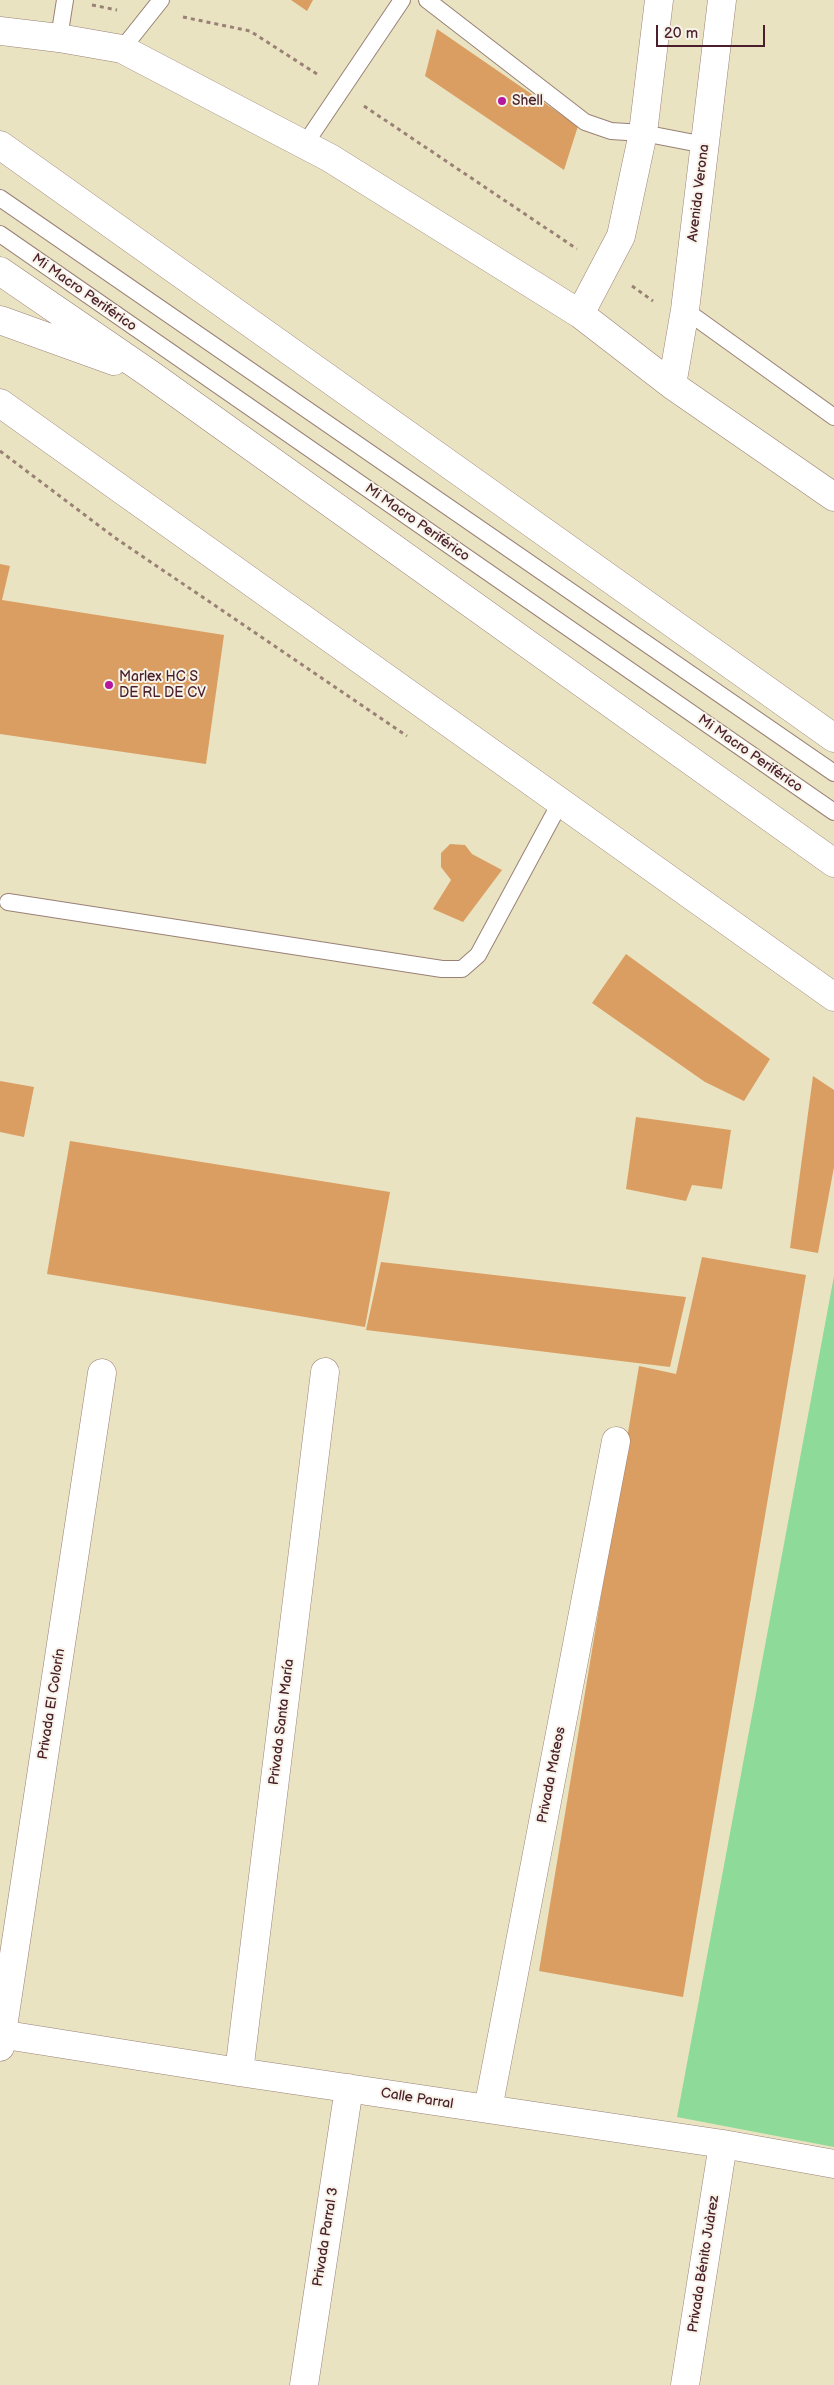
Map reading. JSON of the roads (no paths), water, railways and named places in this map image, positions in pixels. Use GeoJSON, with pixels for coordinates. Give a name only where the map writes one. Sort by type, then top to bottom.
{"type":"FeatureCollection","features":[{"type":"Feature","properties":{"kind":"main road"},"geometry":{"type":"LineString","coordinates":[[580,314],[621,236],[643,133],[659,0]]}},
{"type":"Feature","properties":{"kind":"main road","name":"Avenida Verona"},"geometry":{"type":"LineString","coordinates":[[672,385],[684,318],[722,0]]}},
{"type":"Feature","properties":{"kind":"main road"},"geometry":{"type":"LineString","coordinates":[[0,31],[59,38],[122,49],[305,144],[580,314],[672,385],[834,497]]}},
{"type":"Feature","properties":{"kind":"main road"},"geometry":{"type":"LineString","coordinates":[[0,145],[834,738]]}},
{"type":"Feature","properties":{"kind":"main road"},"geometry":{"type":"LineString","coordinates":[[0,271],[150,374],[834,863]]}},
{"type":"Feature","properties":{"kind":"main road"},"geometry":{"type":"LineString","coordinates":[[0,320],[150,374]]}},
{"type":"Feature","properties":{"kind":"main road"},"geometry":{"type":"LineString","coordinates":[[0,403],[834,997]]}},
{"type":"Feature","properties":{"kind":"main road","name":"Privada Santa María"},"geometry":{"type":"LineString","coordinates":[[240,2072],[324,1372]]}},
{"type":"Feature","properties":{"kind":"main road","name":"Privada El Colorín"},"geometry":{"type":"LineString","coordinates":[[0,2038],[102,1373]]}},
{"type":"Feature","properties":{"kind":"main road","name":"Privada Mateos"},"geometry":{"type":"LineString","coordinates":[[488,2109],[616,1441]]}},
{"type":"Feature","properties":{"kind":"main road","name":"Calle Parral"},"geometry":{"type":"LineString","coordinates":[[0,2038],[723,2144],[834,2164]]}},
{"type":"Feature","properties":{"kind":"main road","name":"Privada Parral 3"},"geometry":{"type":"LineString","coordinates":[[304,2385],[349,2088]]}},
{"type":"Feature","properties":{"kind":"main road","name":"Privada Bénito Juàrez"},"geometry":{"type":"LineString","coordinates":[[686,2385],[723,2144]]}},
{"type":"Feature","properties":{"kind":"lane"},"geometry":{"type":"LineString","coordinates":[[59,38],[65,0]]}},
{"type":"Feature","properties":{"kind":"lane"},"geometry":{"type":"LineString","coordinates":[[122,49],[161,0]]}},
{"type":"Feature","properties":{"kind":"lane"},"geometry":{"type":"LineString","coordinates":[[305,144],[402,0]]}},
{"type":"Feature","properties":{"kind":"lane"},"geometry":{"type":"LineString","coordinates":[[427,0],[585,122],[611,131],[643,133],[705,145]]}},
{"type":"Feature","properties":{"kind":"lane"},"geometry":{"type":"LineString","coordinates":[[0,198],[834,773]]}},
{"type":"Feature","properties":{"kind":"lane","name":"Mi Macro Periférico"},"geometry":{"type":"LineString","coordinates":[[0,234],[834,812]]}},
{"type":"Feature","properties":{"kind":"lane"},"geometry":{"type":"LineString","coordinates":[[684,318],[834,417]]}},
{"type":"Feature","properties":{"kind":"lane"},"geometry":{"type":"LineString","coordinates":[[8,902],[442,969],[462,970],[478,955],[560,803]]}},
{"type":"Feature","properties":{"kind":"place","name":"Shell"},"geometry":{"type":"Point","coordinates":[502,101]}},
{"type":"Feature","properties":{"kind":"place","name":"Marlex HC S DE RL DE CV"},"geometry":{"type":"Point","coordinates":[109,685]}}]}
